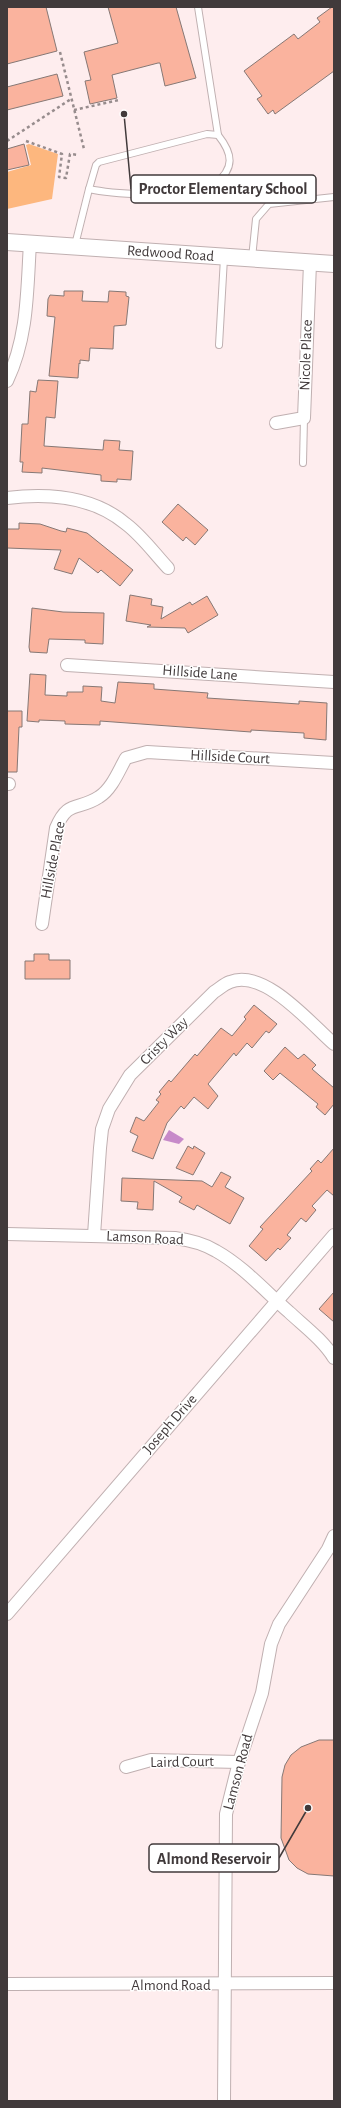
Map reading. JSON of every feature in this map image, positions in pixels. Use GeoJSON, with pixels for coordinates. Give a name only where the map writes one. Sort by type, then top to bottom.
{"type":"FeatureCollection","features":[{"type":"Feature","properties":{"kind":"main road","name":"Redwood Road"},"geometry":{"type":"LineString","coordinates":[[7,242],[334,264]]}},
{"type":"Feature","properties":{"kind":"street"},"geometry":{"type":"LineString","coordinates":[[7,381],[17,359],[24,334],[30,244]]}},
{"type":"Feature","properties":{"kind":"street","name":"Nicole Place"},"geometry":{"type":"LineString","coordinates":[[304,418],[310,263]]}},
{"type":"Feature","properties":{"kind":"street"},"geometry":{"type":"LineString","coordinates":[[276,423],[304,418]]}},
{"type":"Feature","properties":{"kind":"street"},"geometry":{"type":"LineString","coordinates":[[7,498],[50,496],[71,499],[98,508],[126,523],[168,568]]}},
{"type":"Feature","properties":{"kind":"street","name":"Hillside Lane"},"geometry":{"type":"LineString","coordinates":[[67,665],[334,682]]}},
{"type":"Feature","properties":{"kind":"street","name":"Hillside Court"},"geometry":{"type":"LineString","coordinates":[[126,758],[147,752],[334,763]]}},
{"type":"Feature","properties":{"kind":"street","name":"Hillside Place"},"geometry":{"type":"LineString","coordinates":[[42,924],[56,828],[61,814],[71,807],[100,796],[114,780],[126,758]]}},
{"type":"Feature","properties":{"kind":"street","name":"Cristy Way"},"geometry":{"type":"LineString","coordinates":[[94,1235],[102,1129],[109,1109],[130,1075],[214,992],[230,982],[243,980],[259,982],[275,991],[334,1044]]}},
{"type":"Feature","properties":{"kind":"street","name":"Lamson Road"},"geometry":{"type":"LineString","coordinates":[[7,1234],[175,1238],[192,1240],[206,1245],[242,1269],[320,1340],[334,1358]]}},
{"type":"Feature","properties":{"kind":"street","name":"Joseph Drive"},"geometry":{"type":"LineString","coordinates":[[7,1614],[334,1235]]}},
{"type":"Feature","properties":{"kind":"street","name":"Lamson Road"},"geometry":{"type":"LineString","coordinates":[[224,2101],[226,1814],[239,1762],[262,1693],[271,1644],[278,1624],[331,1551],[334,1536]]}},
{"type":"Feature","properties":{"kind":"street","name":"Laird Court"},"geometry":{"type":"LineString","coordinates":[[126,1767],[151,1760],[239,1762]]}},
{"type":"Feature","properties":{"kind":"street","name":"Almond Road"},"geometry":{"type":"LineString","coordinates":[[7,1984],[225,1985],[334,1983]]}},
{"type":"Feature","properties":{"kind":"lane"},"geometry":{"type":"LineString","coordinates":[[89,189],[107,192],[194,196],[207,190],[224,177],[230,165],[230,153],[218,135],[198,7]]}},
{"type":"Feature","properties":{"kind":"lane"},"geometry":{"type":"LineString","coordinates":[[74,247],[96,165],[99,162],[207,134],[218,135]]}},
{"type":"Feature","properties":{"kind":"lane"},"geometry":{"type":"LineString","coordinates":[[252,258],[256,220],[269,204],[334,197]]}},
{"type":"Feature","properties":{"kind":"lane"},"geometry":{"type":"LineString","coordinates":[[219,345],[224,257]]}},
{"type":"Feature","properties":{"kind":"lane"},"geometry":{"type":"LineString","coordinates":[[303,463],[304,418]]}},
{"type":"Feature","properties":{"kind":"path"},"geometry":{"type":"LineString","coordinates":[[60,52],[84,149]]}},
{"type":"Feature","properties":{"kind":"path"},"geometry":{"type":"LineString","coordinates":[[7,141],[71,99]]}},
{"type":"Feature","properties":{"kind":"path"},"geometry":{"type":"LineString","coordinates":[[74,110],[119,100]]}},
{"type":"Feature","properties":{"kind":"path"},"geometry":{"type":"LineString","coordinates":[[26,141],[62,154],[59,177],[66,178],[70,154],[79,155]]}},
{"type":"Feature","properties":{"kind":"shaded area"},"geometry":{"type":"Polygon","coordinates":[[[29,144],[58,154],[52,199],[7,209],[7,172],[31,165],[26,145],[29,144]]]}},
{"type":"Feature","properties":{"kind":"shaded area"},"geometry":{"type":"Polygon","coordinates":[[[169,1130],[184,1139],[179,1144],[163,1140],[169,1130]]]}},
{"type":"Feature","properties":{"kind":"building"},"geometry":{"type":"Polygon","coordinates":[[[7,7],[46,7],[57,51],[7,64],[7,7]]]}},
{"type":"Feature","properties":{"kind":"building"},"geometry":{"type":"Polygon","coordinates":[[[108,7],[176,7],[196,78],[165,86],[160,63],[158,63],[112,75],[117,98],[90,104],[85,81],[91,80],[84,52],[118,43],[108,7]]]}},
{"type":"Feature","properties":{"kind":"building"},"geometry":{"type":"Polygon","coordinates":[[[334,7],[334,71],[275,114],[273,110],[268,114],[257,99],[262,96],[244,71],[294,34],[298,39],[320,22],[317,18],[334,7]]]}},
{"type":"Feature","properties":{"kind":"building"},"geometry":{"type":"Polygon","coordinates":[[[57,74],[63,96],[7,110],[7,87],[57,74]]]}},
{"type":"Feature","properties":{"kind":"building"},"geometry":{"type":"Polygon","coordinates":[[[24,144],[29,165],[7,170],[7,149],[24,144]]]}},
{"type":"Feature","properties":{"kind":"building"},"geometry":{"type":"Polygon","coordinates":[[[64,291],[83,291],[82,301],[108,302],[109,291],[126,292],[126,296],[129,297],[126,325],[114,326],[113,349],[90,348],[89,361],[80,360],[78,378],[49,376],[55,317],[47,316],[48,299],[50,295],[64,296],[64,291]]]}},
{"type":"Feature","properties":{"kind":"building"},"geometry":{"type":"Polygon","coordinates":[[[38,380],[58,381],[55,418],[46,417],[44,446],[103,450],[104,440],[120,441],[119,450],[133,451],[131,480],[117,479],[117,482],[101,481],[101,475],[42,468],[42,473],[22,472],[23,462],[20,462],[22,424],[28,424],[30,391],[36,392],[38,380]]]}},
{"type":"Feature","properties":{"kind":"building"},"geometry":{"type":"Polygon","coordinates":[[[178,504],[208,530],[195,545],[186,537],[183,541],[162,522],[178,504]]]}},
{"type":"Feature","properties":{"kind":"building"},"geometry":{"type":"Polygon","coordinates":[[[19,523],[40,524],[66,532],[67,528],[87,533],[133,570],[120,586],[101,570],[98,573],[79,558],[72,574],[54,569],[61,550],[7,548],[7,529],[19,529],[19,523]]]}},
{"type":"Feature","properties":{"kind":"building"},"geometry":{"type":"Polygon","coordinates":[[[130,595],[152,599],[151,605],[163,607],[161,619],[190,602],[192,605],[207,596],[218,615],[188,633],[185,628],[147,627],[151,625],[126,621],[130,595]]]}},
{"type":"Feature","properties":{"kind":"building"},"geometry":{"type":"Polygon","coordinates":[[[32,608],[63,612],[104,613],[103,644],[85,643],[85,640],[49,639],[47,653],[30,652],[29,647],[32,608]]]}},
{"type":"Feature","properties":{"kind":"building"},"geometry":{"type":"Polygon","coordinates":[[[30,674],[46,675],[45,695],[67,696],[67,692],[83,692],[83,686],[102,687],[101,701],[115,703],[118,682],[154,684],[154,689],[208,693],[207,698],[299,704],[299,701],[327,703],[326,740],[304,738],[304,733],[251,730],[251,732],[100,721],[100,725],[65,724],[65,721],[27,721],[30,674]]]}},
{"type":"Feature","properties":{"kind":"building"},"geometry":{"type":"Polygon","coordinates":[[[7,711],[22,711],[22,727],[19,727],[17,772],[7,772],[7,711]]]}},
{"type":"Feature","properties":{"kind":"building"},"geometry":{"type":"Polygon","coordinates":[[[34,954],[49,954],[49,960],[70,960],[70,979],[25,979],[25,961],[34,961],[34,954]]]}},
{"type":"Feature","properties":{"kind":"building"},"geometry":{"type":"Polygon","coordinates":[[[254,1005],[277,1024],[269,1033],[266,1031],[252,1048],[247,1043],[236,1056],[234,1053],[208,1084],[218,1096],[208,1109],[194,1097],[184,1109],[181,1106],[167,1123],[153,1159],[132,1151],[138,1136],[130,1132],[136,1117],[144,1121],[159,1102],[156,1100],[161,1094],[159,1092],[169,1080],[171,1082],[195,1054],[197,1056],[221,1028],[232,1036],[246,1019],[244,1017],[254,1005]]]}},
{"type":"Feature","properties":{"kind":"building"},"geometry":{"type":"Polygon","coordinates":[[[285,1047],[298,1059],[304,1054],[316,1065],[312,1069],[334,1088],[334,1104],[325,1115],[316,1107],[318,1104],[280,1073],[273,1080],[264,1071],[285,1047]]]}},
{"type":"Feature","properties":{"kind":"building"},"geometry":{"type":"Polygon","coordinates":[[[188,1146],[193,1149],[194,1146],[205,1153],[193,1175],[176,1168],[188,1146]]]}},
{"type":"Feature","properties":{"kind":"building"},"geometry":{"type":"Polygon","coordinates":[[[334,1148],[334,1196],[327,1190],[312,1206],[316,1210],[306,1222],[301,1218],[287,1235],[291,1238],[280,1250],[278,1248],[266,1261],[249,1246],[263,1229],[260,1227],[312,1171],[310,1169],[318,1160],[321,1163],[334,1148]]]}},
{"type":"Feature","properties":{"kind":"building"},"geometry":{"type":"Polygon","coordinates":[[[221,1172],[231,1177],[225,1187],[244,1198],[230,1224],[197,1205],[194,1210],[179,1202],[182,1197],[154,1181],[153,1210],[137,1209],[138,1202],[121,1201],[122,1178],[202,1181],[212,1187],[221,1172]]]}},
{"type":"Feature","properties":{"kind":"building"},"geometry":{"type":"Polygon","coordinates":[[[334,1292],[334,1322],[319,1309],[334,1292]]]}},
{"type":"Feature","properties":{"kind":"building"},"geometry":{"type":"Polygon","coordinates":[[[319,1740],[334,1740],[334,1876],[308,1874],[297,1868],[289,1860],[281,1838],[282,1777],[285,1765],[291,1755],[301,1747],[319,1740]]]}},
{"type":"Feature","properties":{"kind":"place","name":"Proctor Elementary School"},"geometry":{"type":"Point","coordinates":[124,114]}},
{"type":"Feature","properties":{"kind":"place","name":"Almond Reservoir"},"geometry":{"type":"Point","coordinates":[308,1808]}}]}
